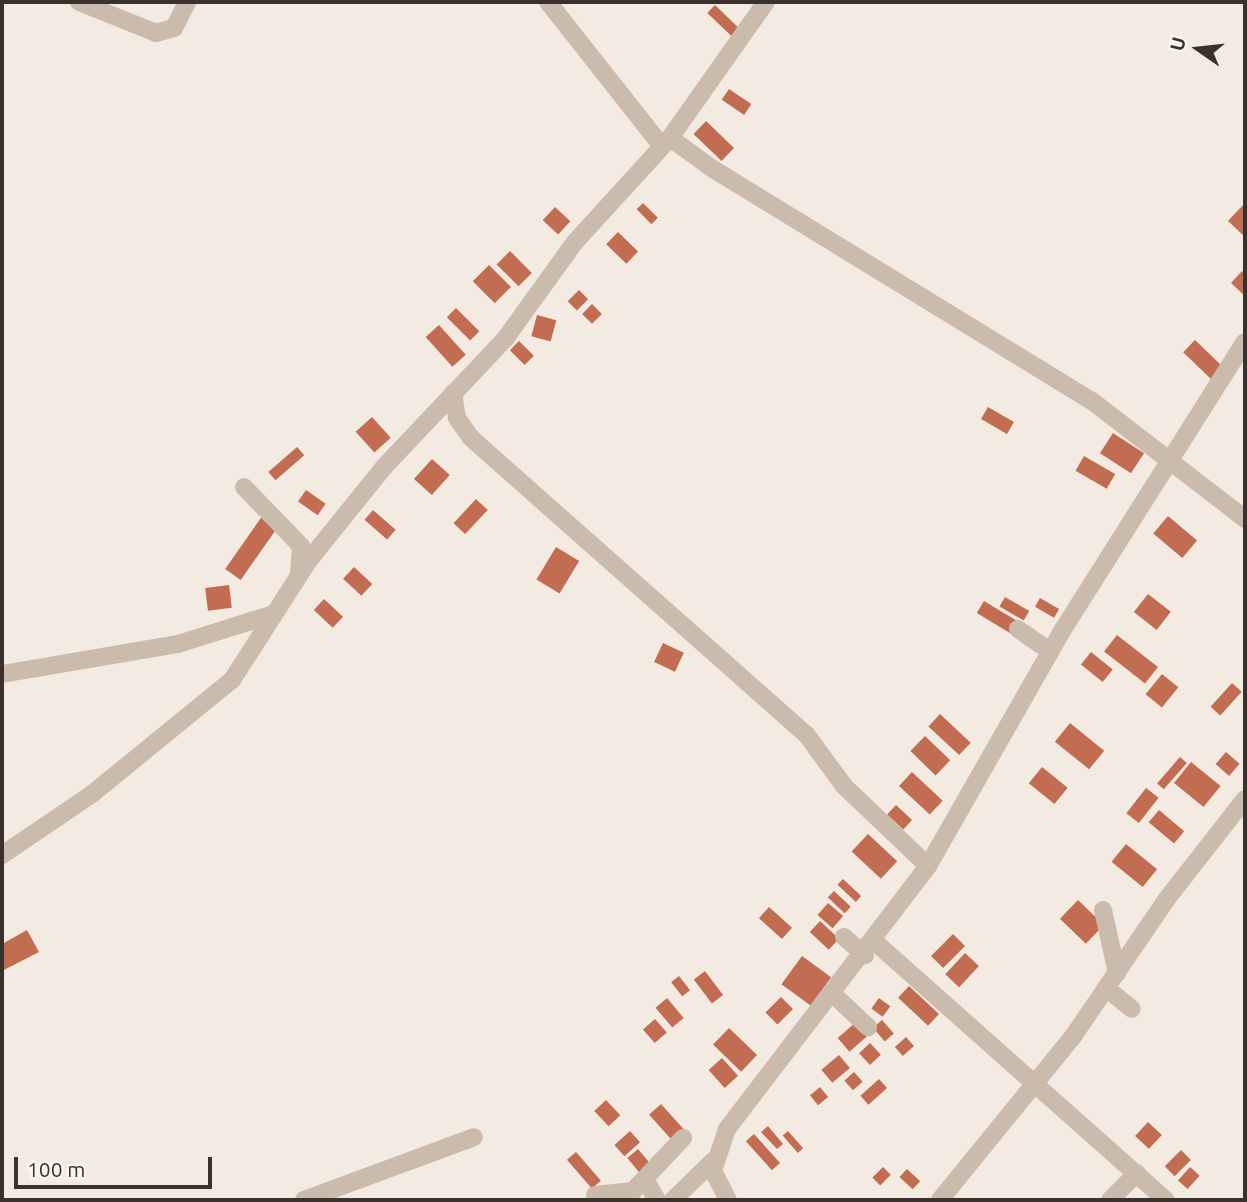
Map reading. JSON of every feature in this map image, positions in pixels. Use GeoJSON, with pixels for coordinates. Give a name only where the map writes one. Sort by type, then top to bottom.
{"type":"FeatureCollection","features":[{"type":"Feature","properties":{"kind":"street"},"geometry":{"type":"LineString","coordinates":[[79,2],[156,33],[174,29],[187,2]]}},
{"type":"Feature","properties":{"kind":"street"},"geometry":{"type":"LineString","coordinates":[[548,2],[665,141],[1021,354],[1168,459],[1245,519]]}},
{"type":"Feature","properties":{"kind":"street"},"geometry":{"type":"LineString","coordinates":[[2,855],[92,794],[220,692],[298,575],[384,467],[505,339],[575,242],[665,141],[766,2]]}},
{"type":"Feature","properties":{"kind":"street"},"geometry":{"type":"LineString","coordinates":[[673,1200],[714,1160],[736,1115],[870,949],[928,866],[1050,651],[1168,459],[1245,342]]}},
{"type":"Feature","properties":{"kind":"street"},"geometry":{"type":"LineString","coordinates":[[453,393],[457,418],[471,438],[806,734],[844,786],[928,866]]}},
{"type":"Feature","properties":{"kind":"street"},"geometry":{"type":"LineString","coordinates":[[244,487],[301,546],[298,575]]}},
{"type":"Feature","properties":{"kind":"street"},"geometry":{"type":"LineString","coordinates":[[2,674],[178,643],[274,614]]}},
{"type":"Feature","properties":{"kind":"street"},"geometry":{"type":"LineString","coordinates":[[1018,629],[1050,651]]}},
{"type":"Feature","properties":{"kind":"street"},"geometry":{"type":"LineString","coordinates":[[940,1200],[1106,988],[1166,900],[1245,799]]}},
{"type":"Feature","properties":{"kind":"street"},"geometry":{"type":"LineString","coordinates":[[1103,910],[1117,973]]}},
{"type":"Feature","properties":{"kind":"street"},"geometry":{"type":"LineString","coordinates":[[844,937],[870,949],[1034,1081],[1167,1200]]}},
{"type":"Feature","properties":{"kind":"street"},"geometry":{"type":"LineString","coordinates":[[1106,988],[1132,1009]]}},
{"type":"Feature","properties":{"kind":"street"},"geometry":{"type":"LineString","coordinates":[[834,995],[868,1027]]}},
{"type":"Feature","properties":{"kind":"street"},"geometry":{"type":"LineString","coordinates":[[304,1200],[474,1137]]}},
{"type":"Feature","properties":{"kind":"street"},"geometry":{"type":"LineString","coordinates":[[595,1195],[624,1194],[646,1181],[683,1138]]}},
{"type":"Feature","properties":{"kind":"street"},"geometry":{"type":"LineString","coordinates":[[714,1160],[715,1180],[728,1200]]}},
{"type":"Feature","properties":{"kind":"street"},"geometry":{"type":"LineString","coordinates":[[1110,1200],[1137,1173]]}},
{"type":"Feature","properties":{"kind":"street"},"geometry":{"type":"LineString","coordinates":[[646,1181],[657,1200]]}},
{"type":"Feature","properties":{"kind":"building"},"geometry":{"type":"Polygon","coordinates":[[[715,5],[739,28],[731,36],[707,13],[715,5]]]}},
{"type":"Feature","properties":{"kind":"building"},"geometry":{"type":"Polygon","coordinates":[[[729,89],[751,104],[744,115],[722,100],[729,89]]]}},
{"type":"Feature","properties":{"kind":"building"},"geometry":{"type":"Polygon","coordinates":[[[706,121],[734,148],[722,161],[693,134],[706,121]]]}},
{"type":"Feature","properties":{"kind":"building"},"geometry":{"type":"Polygon","coordinates":[[[643,203],[658,218],[651,224],[637,209],[643,203]]]}},
{"type":"Feature","properties":{"kind":"building"},"geometry":{"type":"Polygon","coordinates":[[[1245,203],[1245,237],[1228,221],[1245,203]]]}},
{"type":"Feature","properties":{"kind":"building"},"geometry":{"type":"Polygon","coordinates":[[[555,207],[570,221],[558,234],[543,220],[555,207]]]}},
{"type":"Feature","properties":{"kind":"building"},"geometry":{"type":"Polygon","coordinates":[[[618,232],[638,251],[626,264],[606,244],[618,232]]]}},
{"type":"Feature","properties":{"kind":"building"},"geometry":{"type":"Polygon","coordinates":[[[510,251],[532,273],[518,286],[497,264],[510,251]]]}},
{"type":"Feature","properties":{"kind":"building"},"geometry":{"type":"Polygon","coordinates":[[[489,265],[511,287],[495,303],[473,281],[489,265]]]}},
{"type":"Feature","properties":{"kind":"building"},"geometry":{"type":"Polygon","coordinates":[[[1242,271],[1245,275],[1245,296],[1231,283],[1242,271]]]}},
{"type":"Feature","properties":{"kind":"building"},"geometry":{"type":"Polygon","coordinates":[[[579,290],[588,299],[577,311],[568,301],[579,290]]]}},
{"type":"Feature","properties":{"kind":"building"},"geometry":{"type":"Polygon","coordinates":[[[592,304],[602,314],[592,324],[582,314],[592,304]]]}},
{"type":"Feature","properties":{"kind":"building"},"geometry":{"type":"Polygon","coordinates":[[[456,308],[479,331],[470,341],[447,317],[456,308]]]}},
{"type":"Feature","properties":{"kind":"building"},"geometry":{"type":"Polygon","coordinates":[[[537,315],[556,320],[551,341],[531,336],[537,315]]]}},
{"type":"Feature","properties":{"kind":"building"},"geometry":{"type":"Polygon","coordinates":[[[439,325],[466,355],[452,367],[426,337],[439,325]]]}},
{"type":"Feature","properties":{"kind":"building"},"geometry":{"type":"Polygon","coordinates":[[[1195,340],[1223,367],[1211,379],[1183,352],[1195,340]]]}},
{"type":"Feature","properties":{"kind":"building"},"geometry":{"type":"Polygon","coordinates":[[[519,341],[534,356],[525,365],[510,350],[519,341]]]}},
{"type":"Feature","properties":{"kind":"building"},"geometry":{"type":"Polygon","coordinates":[[[988,407],[1014,422],[1007,434],[981,419],[988,407]]]}},
{"type":"Feature","properties":{"kind":"building"},"geometry":{"type":"Polygon","coordinates":[[[372,417],[391,438],[374,453],[356,432],[372,417]]]}},
{"type":"Feature","properties":{"kind":"building"},"geometry":{"type":"Polygon","coordinates":[[[1113,433],[1144,453],[1131,473],[1100,453],[1113,433]]]}},
{"type":"Feature","properties":{"kind":"building"},"geometry":{"type":"Polygon","coordinates":[[[297,447],[304,455],[276,480],[268,472],[297,447]]]}},
{"type":"Feature","properties":{"kind":"building"},"geometry":{"type":"Polygon","coordinates":[[[1084,456],[1115,474],[1107,489],[1076,471],[1084,456]]]}},
{"type":"Feature","properties":{"kind":"building"},"geometry":{"type":"Polygon","coordinates":[[[432,459],[450,475],[432,495],[414,479],[432,459]]]}},
{"type":"Feature","properties":{"kind":"building"},"geometry":{"type":"Polygon","coordinates":[[[306,490],[326,504],[318,515],[298,501],[306,490]]]}},
{"type":"Feature","properties":{"kind":"building"},"geometry":{"type":"Polygon","coordinates":[[[476,499],[488,510],[465,534],[453,523],[476,499]]]}},
{"type":"Feature","properties":{"kind":"building"},"geometry":{"type":"Polygon","coordinates":[[[373,510],[396,530],[387,539],[364,520],[373,510]]]}},
{"type":"Feature","properties":{"kind":"building"},"geometry":{"type":"Polygon","coordinates":[[[263,515],[279,526],[241,580],[225,569],[263,515]]]}},
{"type":"Feature","properties":{"kind":"building"},"geometry":{"type":"Polygon","coordinates":[[[1168,516],[1197,540],[1182,558],[1153,534],[1168,516]]]}},
{"type":"Feature","properties":{"kind":"building"},"geometry":{"type":"Polygon","coordinates":[[[556,547],[579,561],[560,593],[536,580],[556,547]]]}},
{"type":"Feature","properties":{"kind":"building"},"geometry":{"type":"Polygon","coordinates":[[[354,567],[372,584],[361,596],[343,579],[354,567]]]}},
{"type":"Feature","properties":{"kind":"building"},"geometry":{"type":"Polygon","coordinates":[[[229,585],[232,608],[208,611],[205,588],[229,585]]]}},
{"type":"Feature","properties":{"kind":"building"},"geometry":{"type":"Polygon","coordinates":[[[1148,594],[1171,612],[1157,630],[1134,612],[1148,594]]]}},
{"type":"Feature","properties":{"kind":"building"},"geometry":{"type":"Polygon","coordinates":[[[1005,597],[1029,611],[1024,621],[1000,607],[1005,597]]]}},
{"type":"Feature","properties":{"kind":"building"},"geometry":{"type":"Polygon","coordinates":[[[1040,598],[1059,609],[1054,618],[1035,607],[1040,598]]]}},
{"type":"Feature","properties":{"kind":"building"},"geometry":{"type":"Polygon","coordinates":[[[324,599],[343,617],[333,628],[314,610],[324,599]]]}},
{"type":"Feature","properties":{"kind":"building"},"geometry":{"type":"Polygon","coordinates":[[[984,601],[1020,623],[1013,635],[977,613],[984,601]]]}},
{"type":"Feature","properties":{"kind":"building"},"geometry":{"type":"Polygon","coordinates":[[[1117,635],[1158,667],[1145,684],[1104,652],[1117,635]]]}},
{"type":"Feature","properties":{"kind":"building"},"geometry":{"type":"Polygon","coordinates":[[[663,643],[684,653],[675,672],[654,662],[663,643]]]}},
{"type":"Feature","properties":{"kind":"building"},"geometry":{"type":"Polygon","coordinates":[[[1091,652],[1113,670],[1103,682],[1081,664],[1091,652]]]}},
{"type":"Feature","properties":{"kind":"building"},"geometry":{"type":"Polygon","coordinates":[[[1162,674],[1178,687],[1162,707],[1146,694],[1162,674]]]}},
{"type":"Feature","properties":{"kind":"building"},"geometry":{"type":"Polygon","coordinates":[[[1232,683],[1242,692],[1220,715],[1211,707],[1232,683]]]}},
{"type":"Feature","properties":{"kind":"building"},"geometry":{"type":"Polygon","coordinates":[[[940,714],[971,743],[959,755],[928,726],[940,714]]]}},
{"type":"Feature","properties":{"kind":"building"},"geometry":{"type":"Polygon","coordinates":[[[1070,723],[1104,751],[1089,769],[1055,742],[1070,723]]]}},
{"type":"Feature","properties":{"kind":"building"},"geometry":{"type":"Polygon","coordinates":[[[925,736],[950,760],[936,775],[910,751],[925,736]]]}},
{"type":"Feature","properties":{"kind":"building"},"geometry":{"type":"Polygon","coordinates":[[[1226,752],[1240,764],[1229,776],[1216,764],[1226,752]]]}},
{"type":"Feature","properties":{"kind":"building"},"geometry":{"type":"Polygon","coordinates":[[[1180,757],[1187,763],[1164,789],[1157,783],[1180,757]]]}},
{"type":"Feature","properties":{"kind":"building"},"geometry":{"type":"Polygon","coordinates":[[[1191,762],[1221,786],[1204,807],[1174,783],[1191,762]]]}},
{"type":"Feature","properties":{"kind":"building"},"geometry":{"type":"Polygon","coordinates":[[[1042,767],[1068,788],[1054,804],[1029,783],[1042,767]]]}},
{"type":"Feature","properties":{"kind":"building"},"geometry":{"type":"Polygon","coordinates":[[[912,772],[943,801],[930,815],[899,786],[912,772]]]}},
{"type":"Feature","properties":{"kind":"building"},"geometry":{"type":"Polygon","coordinates":[[[1146,788],[1159,798],[1139,823],[1126,813],[1146,788]]]}},
{"type":"Feature","properties":{"kind":"building"},"geometry":{"type":"Polygon","coordinates":[[[896,805],[912,820],[903,830],[887,815],[896,805]]]}},
{"type":"Feature","properties":{"kind":"building"},"geometry":{"type":"Polygon","coordinates":[[[1159,810],[1184,831],[1174,843],[1149,822],[1159,810]]]}},
{"type":"Feature","properties":{"kind":"building"},"geometry":{"type":"Polygon","coordinates":[[[868,834],[897,861],[881,879],[852,852],[868,834]]]}},
{"type":"Feature","properties":{"kind":"building"},"geometry":{"type":"Polygon","coordinates":[[[1126,844],[1157,869],[1143,887],[1112,862],[1126,844]]]}},
{"type":"Feature","properties":{"kind":"building"},"geometry":{"type":"Polygon","coordinates":[[[843,879],[861,896],[856,902],[838,885],[843,879]]]}},
{"type":"Feature","properties":{"kind":"building"},"geometry":{"type":"Polygon","coordinates":[[[834,891],[851,907],[845,913],[828,898],[834,891]]]}},
{"type":"Feature","properties":{"kind":"building"},"geometry":{"type":"Polygon","coordinates":[[[1078,900],[1104,925],[1086,944],[1060,919],[1078,900]]]}},
{"type":"Feature","properties":{"kind":"building"},"geometry":{"type":"Polygon","coordinates":[[[828,903],[843,916],[833,928],[818,915],[828,903]]]}},
{"type":"Feature","properties":{"kind":"building"},"geometry":{"type":"Polygon","coordinates":[[[769,907],[792,928],[782,939],[759,918],[769,907]]]}},
{"type":"Feature","properties":{"kind":"building"},"geometry":{"type":"Polygon","coordinates":[[[820,921],[839,939],[829,950],[810,932],[820,921]]]}},
{"type":"Feature","properties":{"kind":"building"},"geometry":{"type":"Polygon","coordinates":[[[27,930],[39,952],[2,971],[2,944],[27,930]]]}},
{"type":"Feature","properties":{"kind":"building"},"geometry":{"type":"Polygon","coordinates":[[[953,934],[965,946],[943,968],[931,956],[953,934]]]}},
{"type":"Feature","properties":{"kind":"building"},"geometry":{"type":"Polygon","coordinates":[[[965,953],[979,966],[959,987],[945,974],[965,953]]]}},
{"type":"Feature","properties":{"kind":"building"},"geometry":{"type":"Polygon","coordinates":[[[802,956],[831,977],[811,1005],[781,984],[802,956]]]}},
{"type":"Feature","properties":{"kind":"building"},"geometry":{"type":"Polygon","coordinates":[[[705,971],[723,995],[712,1003],[694,979],[705,971]]]}},
{"type":"Feature","properties":{"kind":"building"},"geometry":{"type":"Polygon","coordinates":[[[679,976],[690,990],[682,996],[671,982],[679,976]]]}},
{"type":"Feature","properties":{"kind":"building"},"geometry":{"type":"Polygon","coordinates":[[[909,986],[939,1014],[928,1026],[898,998],[909,986]]]}},
{"type":"Feature","properties":{"kind":"building"},"geometry":{"type":"Polygon","coordinates":[[[781,997],[793,1009],[777,1025],[765,1013],[781,997]]]}},
{"type":"Feature","properties":{"kind":"building"},"geometry":{"type":"Polygon","coordinates":[[[667,998],[684,1018],[672,1028],[656,1008],[667,998]]]}},
{"type":"Feature","properties":{"kind":"building"},"geometry":{"type":"Polygon","coordinates":[[[879,998],[890,1006],[883,1017],[871,1009],[879,998]]]}},
{"type":"Feature","properties":{"kind":"building"},"geometry":{"type":"Polygon","coordinates":[[[655,1019],[667,1033],[655,1043],[643,1029],[655,1019]]]}},
{"type":"Feature","properties":{"kind":"building"},"geometry":{"type":"Polygon","coordinates":[[[882,1020],[894,1034],[885,1041],[873,1028],[882,1020]]]}},
{"type":"Feature","properties":{"kind":"building"},"geometry":{"type":"Polygon","coordinates":[[[855,1023],[867,1037],[849,1052],[838,1038],[855,1023]]]}},
{"type":"Feature","properties":{"kind":"building"},"geometry":{"type":"Polygon","coordinates":[[[729,1028],[757,1055],[741,1072],[713,1045],[729,1028]]]}},
{"type":"Feature","properties":{"kind":"building"},"geometry":{"type":"Polygon","coordinates":[[[906,1037],[914,1046],[903,1056],[895,1047],[906,1037]]]}},
{"type":"Feature","properties":{"kind":"building"},"geometry":{"type":"Polygon","coordinates":[[[870,1043],[881,1055],[870,1065],[859,1053],[870,1043]]]}},
{"type":"Feature","properties":{"kind":"building"},"geometry":{"type":"Polygon","coordinates":[[[839,1055],[850,1068],[832,1083],[821,1070],[839,1055]]]}},
{"type":"Feature","properties":{"kind":"building"},"geometry":{"type":"Polygon","coordinates":[[[722,1058],[738,1076],[725,1088],[709,1070],[722,1058]]]}},
{"type":"Feature","properties":{"kind":"building"},"geometry":{"type":"Polygon","coordinates":[[[854,1072],[863,1082],[853,1090],[844,1081],[854,1072]]]}},
{"type":"Feature","properties":{"kind":"building"},"geometry":{"type":"Polygon","coordinates":[[[879,1079],[887,1088],[868,1105],[860,1096],[879,1079]]]}},
{"type":"Feature","properties":{"kind":"building"},"geometry":{"type":"Polygon","coordinates":[[[820,1087],[828,1097],[818,1105],[810,1095],[820,1087]]]}},
{"type":"Feature","properties":{"kind":"building"},"geometry":{"type":"Polygon","coordinates":[[[606,1100],[620,1115],[609,1126],[594,1111],[606,1100]]]}},
{"type":"Feature","properties":{"kind":"building"},"geometry":{"type":"Polygon","coordinates":[[[661,1104],[685,1131],[673,1141],[649,1115],[661,1104]]]}},
{"type":"Feature","properties":{"kind":"building"},"geometry":{"type":"Polygon","coordinates":[[[1148,1122],[1162,1135],[1149,1149],[1135,1136],[1148,1122]]]}},
{"type":"Feature","properties":{"kind":"building"},"geometry":{"type":"Polygon","coordinates":[[[768,1126],[783,1144],[777,1149],[761,1132],[768,1126]]]}},
{"type":"Feature","properties":{"kind":"building"},"geometry":{"type":"Polygon","coordinates":[[[630,1131],[640,1142],[624,1156],[614,1145],[630,1131]]]}},
{"type":"Feature","properties":{"kind":"building"},"geometry":{"type":"Polygon","coordinates":[[[788,1131],[803,1148],[798,1153],[783,1136],[788,1131]]]}},
{"type":"Feature","properties":{"kind":"building"},"geometry":{"type":"Polygon","coordinates":[[[754,1134],[780,1163],[772,1170],[746,1141],[754,1134]]]}},
{"type":"Feature","properties":{"kind":"building"},"geometry":{"type":"Polygon","coordinates":[[[638,1149],[654,1168],[643,1177],[627,1158],[638,1149]]]}},
{"type":"Feature","properties":{"kind":"building"},"geometry":{"type":"Polygon","coordinates":[[[1181,1150],[1191,1160],[1175,1176],[1165,1166],[1181,1150]]]}},
{"type":"Feature","properties":{"kind":"building"},"geometry":{"type":"Polygon","coordinates":[[[576,1152],[601,1181],[592,1189],[567,1160],[576,1152]]]}},
{"type":"Feature","properties":{"kind":"building"},"geometry":{"type":"Polygon","coordinates":[[[883,1167],[891,1175],[880,1185],[872,1178],[883,1167]]]}},
{"type":"Feature","properties":{"kind":"building"},"geometry":{"type":"Polygon","coordinates":[[[1190,1167],[1200,1176],[1188,1189],[1178,1180],[1190,1167]]]}},
{"type":"Feature","properties":{"kind":"building"},"geometry":{"type":"Polygon","coordinates":[[[907,1169],[920,1181],[913,1189],[899,1177],[907,1169]]]}}]}
